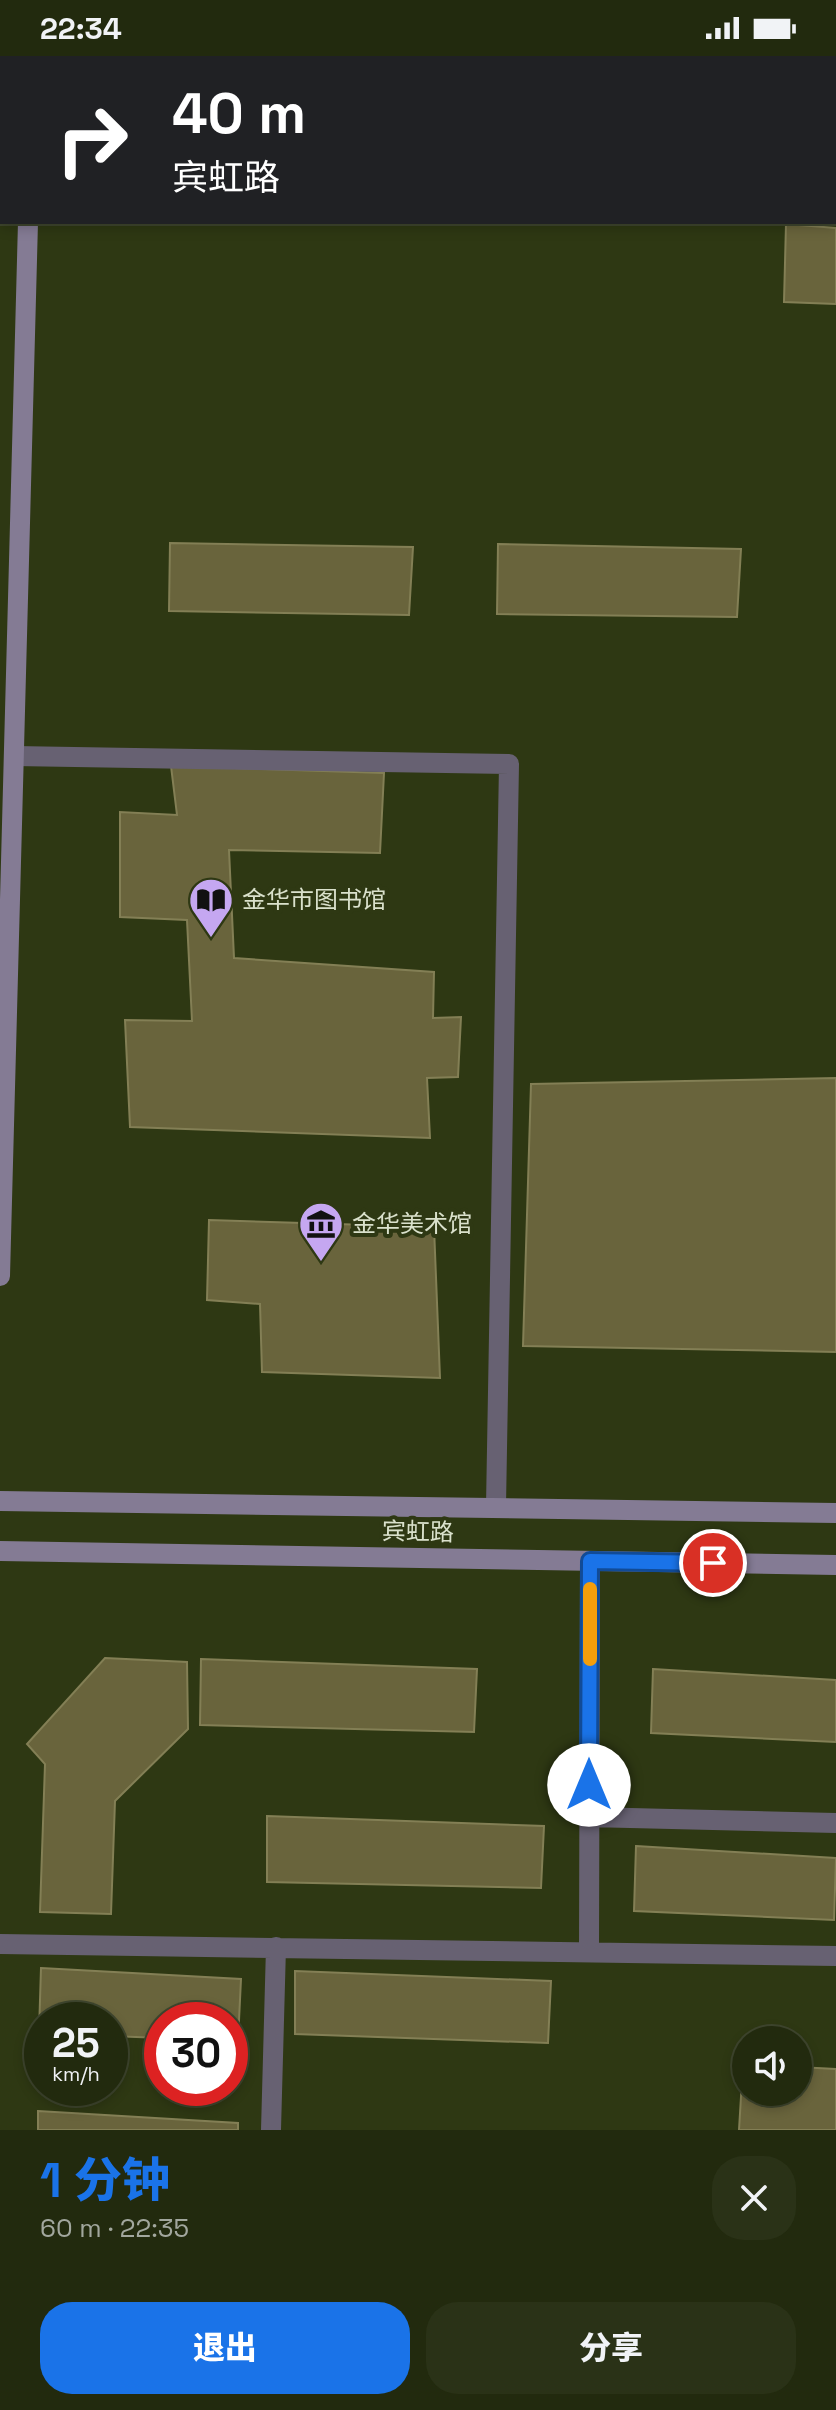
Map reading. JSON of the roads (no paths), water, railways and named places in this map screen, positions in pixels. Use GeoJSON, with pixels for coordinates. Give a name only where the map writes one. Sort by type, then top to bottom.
{"type":"FeatureCollection","features":[{"type":"Feature","properties":{"kind":"main road"},"geometry":{"type":"LineString","coordinates":[[0,1276],[28,224]]}},
{"type":"Feature","properties":{"kind":"main road","name":"宾虹路"},"geometry":{"type":"LineString","coordinates":[[0,1501],[836,1513]]}},
{"type":"Feature","properties":{"kind":"main road","name":"宾虹路"},"geometry":{"type":"LineString","coordinates":[[0,1551],[836,1565]]}},
{"type":"Feature","properties":{"kind":"street"},"geometry":{"type":"LineString","coordinates":[[14,756],[509,764],[496,1506]]}},
{"type":"Feature","properties":{"kind":"street"},"geometry":{"type":"LineString","coordinates":[[589,1952],[590,1561]]}},
{"type":"Feature","properties":{"kind":"street"},"geometry":{"type":"LineString","coordinates":[[589,1817],[836,1823]]}},
{"type":"Feature","properties":{"kind":"street"},"geometry":{"type":"LineString","coordinates":[[0,1944],[836,1956]]}},
{"type":"Feature","properties":{"kind":"street"},"geometry":{"type":"LineString","coordinates":[[271,2130],[276,1947]]}},
{"type":"Feature","properties":{"kind":"place","name":"金华市图书馆"},"geometry":{"type":"Point","coordinates":[211,939]}},
{"type":"Feature","properties":{"kind":"place","name":"金华美术馆"},"geometry":{"type":"Point","coordinates":[321,1263]}}]}
